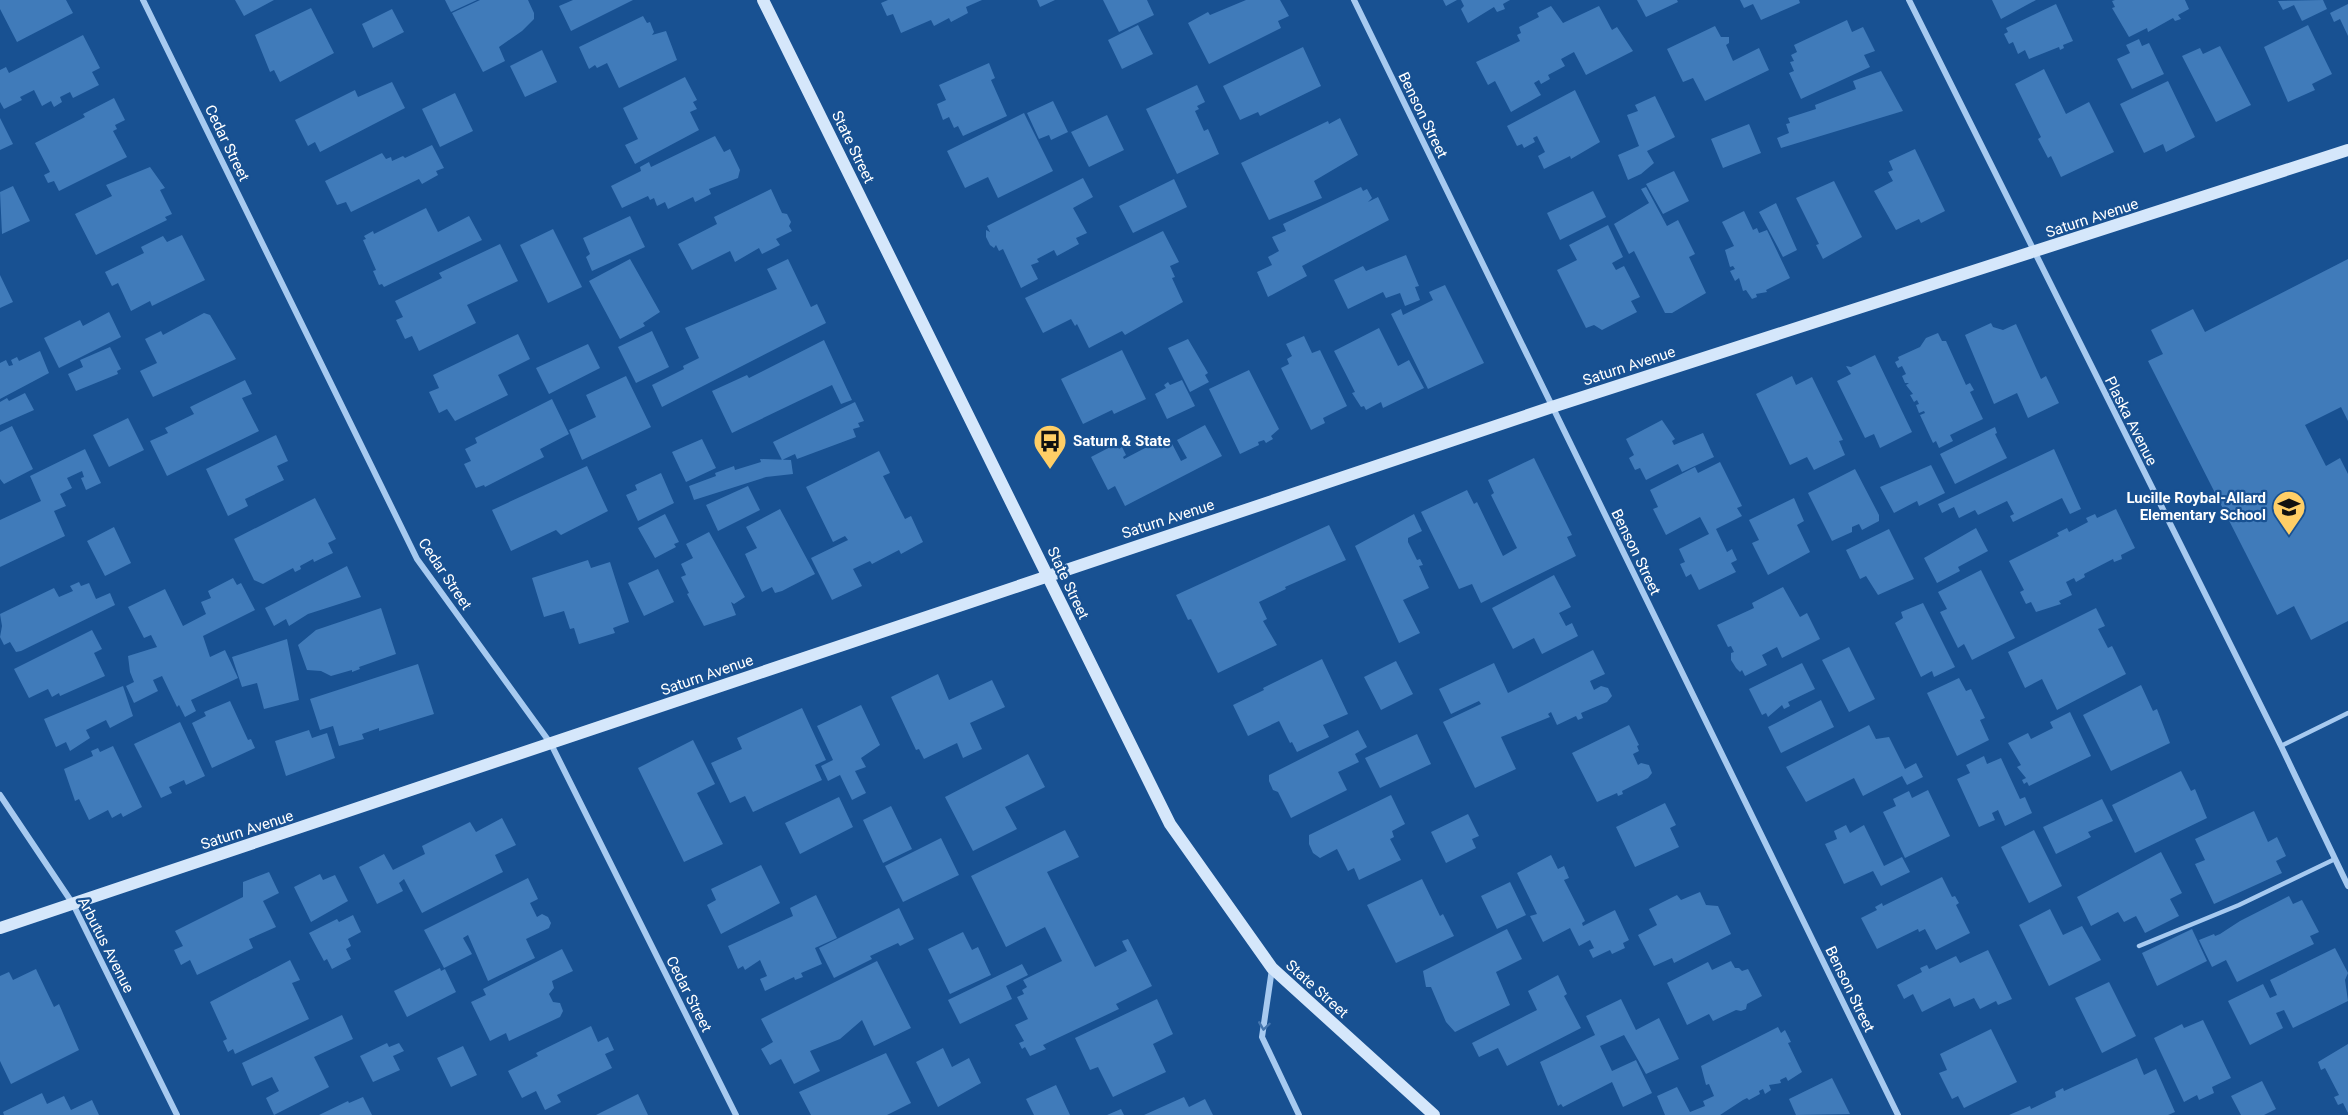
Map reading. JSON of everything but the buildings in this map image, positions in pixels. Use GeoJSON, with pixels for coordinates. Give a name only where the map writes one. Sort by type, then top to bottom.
{"type":"FeatureCollection","features":[{"type":"Feature","properties":{"kind":"street","name":"Cedar Street"},"geometry":{"type":"LineString","coordinates":[[143,0],[417,559],[551,744],[736,1115]]}},
{"type":"Feature","properties":{"kind":"street","name":"State Street"},"geometry":{"type":"LineString","coordinates":[[764,0],[1048,575],[1100,687],[1170,824],[1272,968],[1434,1115]]}},
{"type":"Feature","properties":{"kind":"street","name":"Benson Street"},"geometry":{"type":"LineString","coordinates":[[1354,0],[1898,1115]]}},
{"type":"Feature","properties":{"kind":"street","name":"Plaska Avenue"},"geometry":{"type":"LineString","coordinates":[[1909,0],[2281,746],[2348,886]]}},
{"type":"Feature","properties":{"kind":"street","name":"Saturn Avenue"},"geometry":{"type":"LineString","coordinates":[[0,927],[1552,407],[2348,150]]}},
{"type":"Feature","properties":{"kind":"street","name":"Arbutus Avenue"},"geometry":{"type":"LineString","coordinates":[[0,795],[73,904],[177,1115]]}},
{"type":"Feature","properties":{"kind":"street"},"geometry":{"type":"LineString","coordinates":[[1272,968],[1262,1037],[1299,1115]]}},
{"type":"Feature","properties":{"kind":"lane"},"geometry":{"type":"LineString","coordinates":[[2281,746],[2348,713]]}},
{"type":"Feature","properties":{"kind":"lane"},"geometry":{"type":"LineString","coordinates":[[2139,946],[2239,905],[2335,859]]}},
{"type":"Feature","properties":{"kind":"place","name":"Saturn & State"},"geometry":{"type":"Point","coordinates":[1050,470]}},
{"type":"Feature","properties":{"kind":"place","name":"Lucille Roybal-Allard Elementary School"},"geometry":{"type":"Point","coordinates":[2289,536]}}]}
